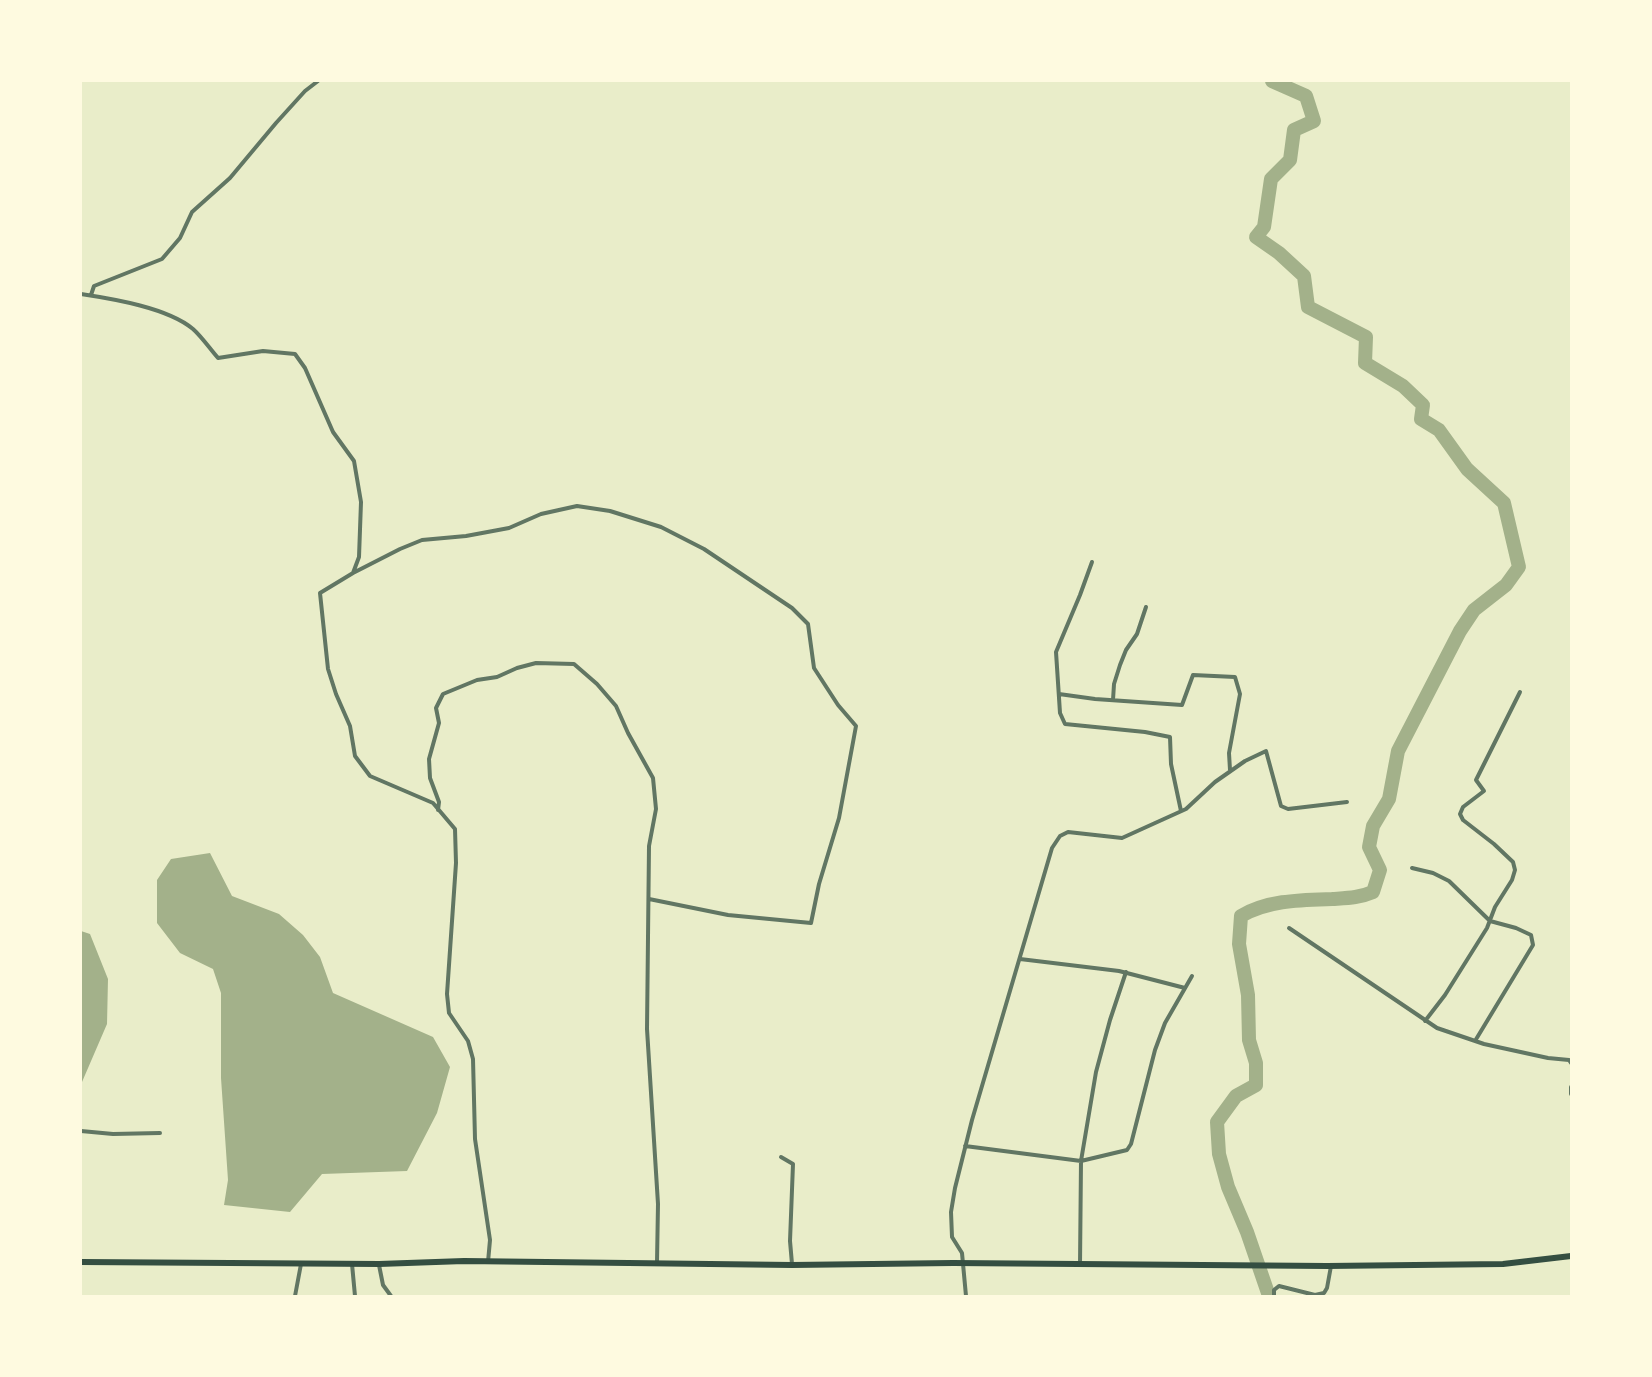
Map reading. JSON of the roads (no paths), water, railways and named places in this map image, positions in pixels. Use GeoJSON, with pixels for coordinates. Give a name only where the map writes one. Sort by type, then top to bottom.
{"type":"FeatureCollection","features":[{"type":"Feature","properties":{"kind":"main road"},"geometry":{"type":"LineString","coordinates":[[81,1262],[379,1264],[657,1262],[792,1265],[964,1263],[1331,1266],[1503,1264],[1571,1256]]}},
{"type":"Feature","properties":{"kind":"street"},"geometry":{"type":"LineString","coordinates":[[91,296],[94,286],[162,259],[180,238],[192,212],[230,178],[276,123],[318,81]]}},
{"type":"Feature","properties":{"kind":"street"},"geometry":{"type":"LineString","coordinates":[[81,294],[171,314],[194,330],[218,358],[263,351],[295,354],[305,368],[333,432],[354,461],[361,502],[361,530],[359,557],[352,573]]}},
{"type":"Feature","properties":{"kind":"street"},"geometry":{"type":"LineString","coordinates":[[488,1262],[490,1240],[475,1139],[473,1059],[468,1041],[448,1013],[447,994],[456,863],[455,830],[433,803],[370,776],[355,756],[350,726],[328,669],[320,593],[352,573],[422,540],[466,536],[509,528],[542,514],[577,506],[610,511],[662,527],[704,549],[792,608],[808,624],[814,668],[838,705],[856,726],[839,818],[819,884],[811,923],[728,915],[649,899]]}},
{"type":"Feature","properties":{"kind":"street"},"geometry":{"type":"LineString","coordinates":[[1092,562],[1056,652],[1060,713],[1065,724],[1145,732],[1170,737],[1171,764],[1181,811]]}},
{"type":"Feature","properties":{"kind":"street"},"geometry":{"type":"LineString","coordinates":[[1113,700],[1114,684],[1120,665],[1126,650],[1137,634],[1146,607]]}},
{"type":"Feature","properties":{"kind":"street"},"geometry":{"type":"LineString","coordinates":[[438,810],[439,802],[430,778],[429,759],[439,723],[436,708],[443,694],[477,680],[497,677],[536,663],[574,664],[597,684],[616,706],[653,778],[656,809],[649,846],[647,1029],[658,1204],[657,1262]]}},
{"type":"Feature","properties":{"kind":"street"},"geometry":{"type":"LineString","coordinates":[[1059,694],[1182,705],[1193,675],[1235,677],[1240,694],[1229,753],[1230,771]]}},
{"type":"Feature","properties":{"kind":"street"},"geometry":{"type":"LineString","coordinates":[[1425,1021],[1445,995],[1490,921],[1515,870],[1513,862],[1463,820],[1460,814],[1463,807],[1484,791],[1476,780],[1520,692]]}},
{"type":"Feature","properties":{"kind":"street"},"geometry":{"type":"LineString","coordinates":[[966,1296],[962,1253],[952,1237],[951,1212],[955,1188],[965,1146],[1052,848],[1060,836],[1068,832],[1122,838],[1181,811],[1230,771],[1266,751],[1281,806],[1288,808],[1347,802]]}},
{"type":"Feature","properties":{"kind":"street"},"geometry":{"type":"LineString","coordinates":[[1412,868],[1433,873],[1449,881],[1490,921],[1531,935],[1533,945],[1475,1041]]}},
{"type":"Feature","properties":{"kind":"street"},"geometry":{"type":"LineString","coordinates":[[1289,928],[1437,1028],[1475,1041],[1548,1058],[1569,1060],[1571,1063]]}},
{"type":"Feature","properties":{"kind":"street"},"geometry":{"type":"LineString","coordinates":[[1020,958],[1126,972],[1185,988]]}},
{"type":"Feature","properties":{"kind":"street"},"geometry":{"type":"LineString","coordinates":[[1080,1265],[1081,1161],[1096,1072],[1126,972]]}},
{"type":"Feature","properties":{"kind":"street"},"geometry":{"type":"LineString","coordinates":[[965,1146],[1081,1161],[1127,1150],[1131,1144],[1155,1050],[1165,1023],[1192,976]]}},
{"type":"Feature","properties":{"kind":"street"},"geometry":{"type":"LineString","coordinates":[[1571,1087],[1571,1094]]}},
{"type":"Feature","properties":{"kind":"street"},"geometry":{"type":"LineString","coordinates":[[81,1131],[113,1134],[160,1133]]}},
{"type":"Feature","properties":{"kind":"street"},"geometry":{"type":"LineString","coordinates":[[781,1157],[792,1164],[790,1241],[792,1265]]}},
{"type":"Feature","properties":{"kind":"street"},"geometry":{"type":"LineString","coordinates":[[295,1296],[301,1264]]}},
{"type":"Feature","properties":{"kind":"street"},"geometry":{"type":"LineString","coordinates":[[352,1264],[355,1296]]}},
{"type":"Feature","properties":{"kind":"street"},"geometry":{"type":"LineString","coordinates":[[379,1264],[383,1285],[391,1296]]}},
{"type":"Feature","properties":{"kind":"street"},"geometry":{"type":"LineString","coordinates":[[1274,1296],[1274,1290],[1279,1286],[1315,1295],[1324,1293],[1331,1266]]}},
{"type":"Feature","properties":{"kind":"waterway"},"geometry":{"type":"LineString","coordinates":[[1269,1296],[1247,1232],[1228,1187],[1219,1154],[1217,1122],[1236,1096],[1256,1085],[1256,1063],[1249,1040],[1248,995],[1239,944],[1241,916],[1273,904],[1353,897],[1373,892],[1380,870],[1369,847],[1373,826],[1389,799],[1398,751],[1460,631],[1474,610],[1506,585],[1519,567],[1504,503],[1467,469],[1439,430],[1421,419],[1423,405],[1403,386],[1365,363],[1366,337],[1308,307],[1304,276],[1279,253],[1256,237],[1264,227],[1271,179],[1290,160],[1294,130],[1314,121],[1306,96],[1272,81]]}}]}
